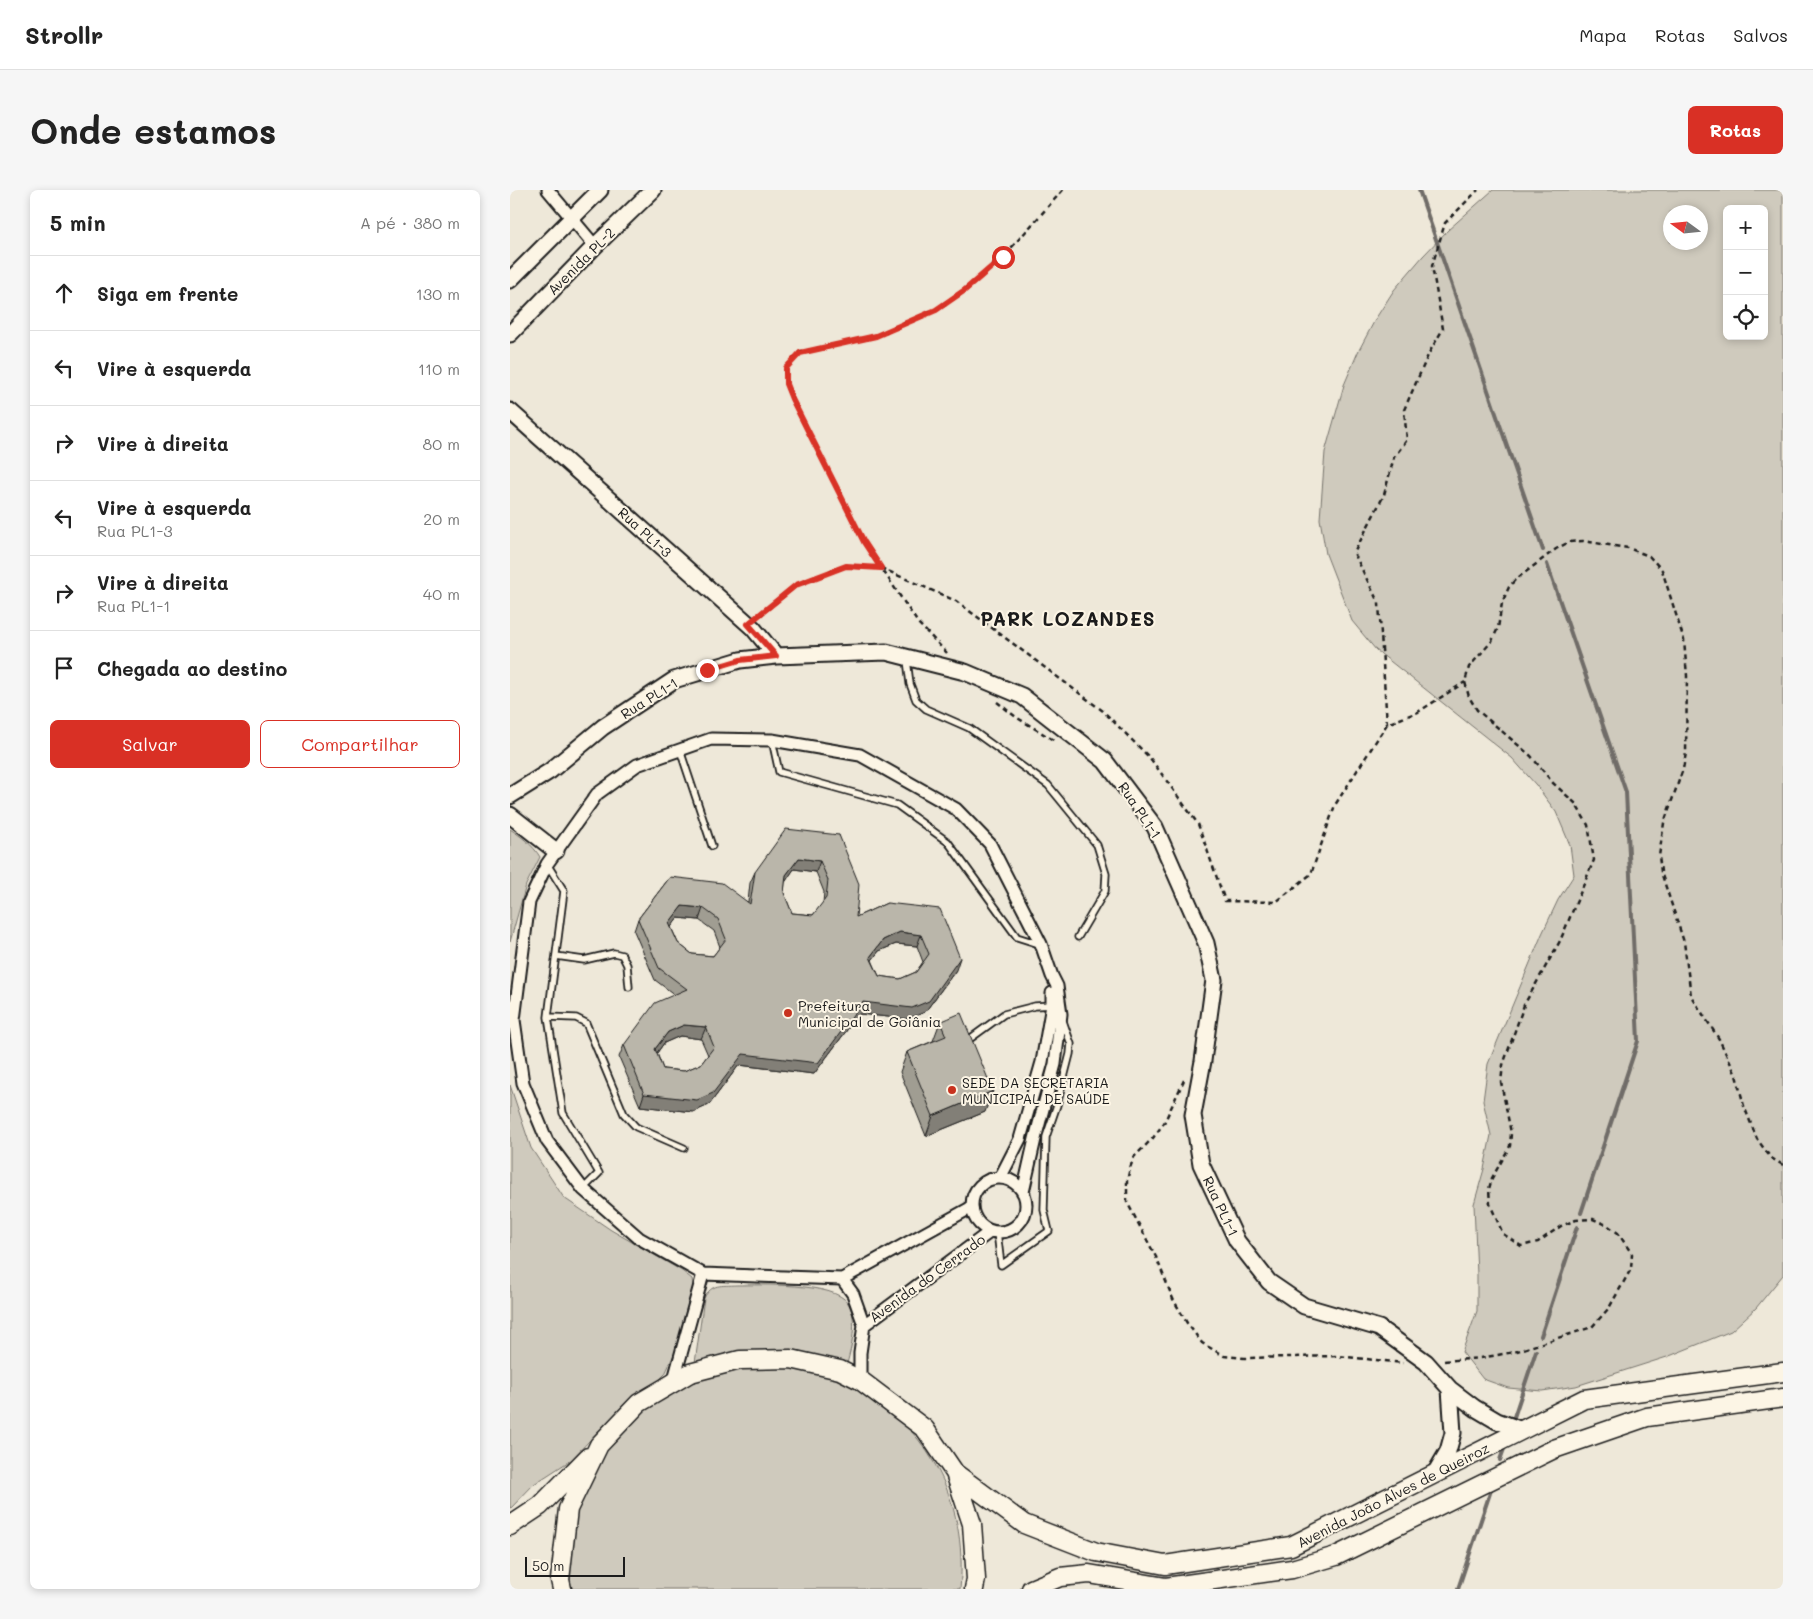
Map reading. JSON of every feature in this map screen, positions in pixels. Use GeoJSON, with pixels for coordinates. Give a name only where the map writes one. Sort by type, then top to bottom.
{"type":"FeatureCollection","features":[{"type":"Feature","properties":{"kind":"main road"},"geometry":{"type":"LineString","coordinates":[[510,1526],[540,1506],[639,1403],[690,1373],[740,1360],[791,1359],[840,1370],[860,1380],[925,1429],[954,1473],[972,1524],[976,1579],[974,1589]]}},
{"type":"Feature","properties":{"kind":"main road","name":"Avenida João Alves de Queiroz"},"geometry":{"type":"LineString","coordinates":[[954,1473],[1024,1524],[1096,1552],[1165,1565],[1291,1546],[1584,1399],[1783,1372]]}},
{"type":"Feature","properties":{"kind":"main road","name":"Avenida João Alves de Queiroz"},"geometry":{"type":"LineString","coordinates":[[1030,1589],[1060,1577],[1089,1574],[1166,1587],[1292,1569],[1336,1556],[1554,1449],[1647,1417],[1783,1398]]}},
{"type":"Feature","properties":{"kind":"main road"},"geometry":{"type":"LineString","coordinates":[[562,1589],[560,1580],[568,1509],[599,1446]]}},
{"type":"Feature","properties":{"kind":"street"},"geometry":{"type":"LineString","coordinates":[[548,190],[595,246]]}},
{"type":"Feature","properties":{"kind":"street"},"geometry":{"type":"LineString","coordinates":[[510,280],[600,190]]}},
{"type":"Feature","properties":{"kind":"street","name":"Avenida PL-2"},"geometry":{"type":"LineString","coordinates":[[510,334],[595,246],[653,190]]}},
{"type":"Feature","properties":{"kind":"street","name":"Rua PL1-3"},"geometry":{"type":"LineString","coordinates":[[510,411],[748,624],[776,656]]}},
{"type":"Feature","properties":{"kind":"street","name":"Rua PL1-1"},"geometry":{"type":"LineString","coordinates":[[510,796],[550,771],[603,727],[674,680],[740,660],[776,656],[886,652],[965,672],[1022,696],[1105,761],[1155,827],[1206,943],[1214,980],[1203,1061],[1193,1115],[1201,1164],[1237,1241],[1269,1282],[1304,1306],[1379,1328],[1426,1362],[1450,1389],[1476,1408],[1497,1421],[1522,1430]]}},
{"type":"Feature","properties":{"kind":"street"},"geometry":{"type":"LineString","coordinates":[[972,1207],[842,1279],[703,1274],[639,1238],[583,1189],[547,1141],[523,1083],[514,1020],[529,902],[547,864],[597,794],[637,765],[711,739],[772,740],[860,755],[956,809],[990,844],[1042,944],[1057,986],[1061,1014],[1055,1064],[1040,1138],[1023,1192]]}},
{"type":"Feature","properties":{"kind":"street"},"geometry":{"type":"LineString","coordinates":[[510,815],[556,852]]}},
{"type":"Feature","properties":{"kind":"street"},"geometry":{"type":"LineString","coordinates":[[1000,1178],[1020,1139],[1042,1062],[1052,1005],[1052,976]]}},
{"type":"Feature","properties":{"kind":"street"},"geometry":{"type":"LineString","coordinates":[[991,1179],[1009,1180],[1018,1185],[1023,1192],[1026,1202],[1025,1211],[1022,1220],[1015,1227],[1006,1231],[994,1232],[984,1228],[978,1222],[972,1207],[973,1198],[977,1189],[983,1183],[991,1179]]}},
{"type":"Feature","properties":{"kind":"street","name":"Avenida do Cerrado"},"geometry":{"type":"LineString","coordinates":[[864,1325],[994,1232]]}},
{"type":"Feature","properties":{"kind":"street"},"geometry":{"type":"LineString","coordinates":[[673,1383],[703,1274]]}},
{"type":"Feature","properties":{"kind":"street","name":"Avenida do Cerrado"},"geometry":{"type":"LineString","coordinates":[[842,1279],[853,1294],[864,1325],[860,1353],[860,1380]]}},
{"type":"Feature","properties":{"kind":"street"},"geometry":{"type":"LineString","coordinates":[[1435,1474],[1448,1451],[1453,1433],[1450,1389]]}},
{"type":"Feature","properties":{"kind":"lane"},"geometry":{"type":"LineString","coordinates":[[906,657],[910,684],[916,700],[926,709],[969,728],[1048,785],[1097,845],[1106,874],[1105,891],[1078,937]]}},
{"type":"Feature","properties":{"kind":"lane"},"geometry":{"type":"LineString","coordinates":[[772,740],[780,772],[897,805],[948,842],[1017,936],[1042,944]]}},
{"type":"Feature","properties":{"kind":"lane"},"geometry":{"type":"LineString","coordinates":[[680,750],[712,846]]}},
{"type":"Feature","properties":{"kind":"lane"},"geometry":{"type":"LineString","coordinates":[[547,864],[564,891],[548,1017],[563,1114],[598,1173],[583,1189]]}},
{"type":"Feature","properties":{"kind":"lane"},"geometry":{"type":"LineString","coordinates":[[556,956],[584,960],[614,953],[622,955],[627,966],[629,987]]}},
{"type":"Feature","properties":{"kind":"lane"},"geometry":{"type":"LineString","coordinates":[[971,1038],[1004,1014],[1035,1006],[1052,1005],[1061,1014]]}},
{"type":"Feature","properties":{"kind":"lane"},"geometry":{"type":"LineString","coordinates":[[548,1017],[576,1018],[586,1023],[624,1114],[636,1127],[684,1148]]}},
{"type":"Feature","properties":{"kind":"lane"},"geometry":{"type":"LineString","coordinates":[[994,1232],[1001,1265],[1049,1231],[1044,1210],[1040,1138],[1020,1139]]}},
{"type":"Feature","properties":{"kind":"path"},"geometry":{"type":"LineString","coordinates":[[965,672],[918,623],[864,542],[792,399],[786,384],[786,368],[800,353],[876,336],[936,310],[965,290],[1003,257],[1063,190]]}},
{"type":"Feature","properties":{"kind":"path"},"geometry":{"type":"LineString","coordinates":[[1387,724],[1379,604],[1354,553],[1384,495],[1394,457],[1407,440],[1404,410],[1429,353],[1443,329],[1432,266],[1445,223],[1478,190]]}},
{"type":"Feature","properties":{"kind":"path"},"geometry":{"type":"LineString","coordinates":[[1185,1078],[1164,1123],[1153,1138],[1134,1157],[1127,1181],[1127,1202],[1156,1257],[1173,1299],[1187,1323],[1202,1343],[1224,1356],[1245,1358],[1338,1356],[1412,1364],[1481,1358],[1514,1352],[1592,1326],[1609,1308],[1631,1269],[1632,1254],[1618,1233],[1607,1225],[1593,1219],[1576,1220],[1561,1226],[1538,1242],[1521,1246],[1503,1234],[1490,1204],[1489,1189],[1492,1178],[1510,1146],[1511,1132],[1501,1082],[1503,1065],[1524,1005],[1560,941],[1594,860],[1588,825],[1575,803],[1553,783],[1531,756],[1477,710],[1469,697],[1466,682],[1468,667],[1492,641],[1498,628],[1502,603],[1509,587],[1515,580],[1556,549],[1569,542],[1628,548],[1649,556],[1662,570],[1684,640],[1687,676],[1686,753],[1683,768],[1664,823],[1659,856],[1661,872],[1684,942],[1691,996],[1719,1039],[1736,1075],[1744,1106],[1757,1139],[1771,1158],[1783,1165]]}},
{"type":"Feature","properties":{"kind":"path"},"geometry":{"type":"LineString","coordinates":[[748,624],[796,585],[846,566],[881,568],[956,601],[1103,710],[1150,758],[1198,824],[1224,900],[1276,902],[1311,874],[1334,805],[1387,724],[1418,712],[1466,682]]}},
{"type":"Feature","properties":{"kind":"path"},"geometry":{"type":"LineString","coordinates":[[993,698],[1016,717],[1057,742]]}},
{"type":"Feature","properties":{"kind":"shaded area"},"geometry":{"type":"Polygon","coordinates":[[[1493,190],[1783,190],[1783,1275],[1756,1308],[1731,1331],[1667,1357],[1576,1386],[1542,1391],[1508,1388],[1483,1379],[1462,1352],[1477,1311],[1474,1204],[1491,1135],[1483,1101],[1488,1064],[1542,934],[1558,900],[1574,875],[1570,845],[1556,812],[1536,785],[1512,758],[1376,650],[1352,621],[1326,554],[1320,519],[1325,452],[1344,385],[1358,352],[1376,318],[1394,290],[1448,230],[1493,190]]]}},
{"type":"Feature","properties":{"kind":"shaded area"},"geometry":{"type":"Polygon","coordinates":[[[510,829],[527,842],[540,857],[526,885],[510,942],[510,829]]]}},
{"type":"Feature","properties":{"kind":"shaded area"},"geometry":{"type":"Polygon","coordinates":[[[510,1085],[531,1148],[564,1198],[611,1230],[682,1271],[692,1279],[694,1294],[688,1305],[677,1348],[665,1374],[654,1385],[629,1399],[571,1460],[534,1484],[510,1509],[510,1085]]]}},
{"type":"Feature","properties":{"kind":"shaded area"},"geometry":{"type":"Polygon","coordinates":[[[737,1285],[796,1286],[828,1291],[840,1296],[848,1303],[854,1326],[846,1367],[806,1357],[764,1351],[736,1352],[695,1363],[704,1298],[714,1288],[737,1285]]]}},
{"type":"Feature","properties":{"kind":"shaded area"},"geometry":{"type":"Polygon","coordinates":[[[781,1367],[819,1374],[841,1381],[871,1397],[896,1416],[918,1439],[935,1465],[948,1494],[957,1524],[961,1556],[960,1589],[571,1589],[570,1555],[575,1522],[584,1491],[599,1462],[618,1435],[641,1412],[668,1393],[699,1379],[729,1371],[781,1367]]]}},
{"type":"Feature","properties":{"kind":"building"},"geometry":{"type":"Polygon","coordinates":[[[786,829],[839,835],[859,884],[856,917],[887,903],[940,909],[960,958],[929,1001],[912,1008],[863,1002],[818,1063],[743,1054],[713,1093],[697,1100],[644,1094],[624,1045],[655,1003],[687,989],[659,968],[638,919],[670,877],[722,883],[750,904],[755,872],[786,829]],[[799,858],[786,875],[784,893],[792,913],[813,915],[826,898],[828,880],[820,861],[799,858]],[[682,906],[669,923],[678,943],[692,954],[713,956],[726,939],[718,919],[703,908],[682,906]],[[900,932],[883,940],[870,957],[879,976],[900,979],[916,972],[929,954],[921,935],[900,932]],[[684,1025],[668,1032],[655,1049],[663,1069],[684,1071],[701,1064],[714,1047],[706,1027],[684,1025]]]}},
{"type":"Feature","properties":{"kind":"building"},"geometry":{"type":"Polygon","coordinates":[[[961,1013],[993,1091],[933,1116],[907,1052],[946,1036],[940,1022],[961,1013]]]}},
{"type":"Feature","properties":{"kind":"waterway"},"geometry":{"type":"LineString","coordinates":[[1419,190],[1543,550]]}},
{"type":"Feature","properties":{"kind":"waterway"},"geometry":{"type":"LineString","coordinates":[[1547,564],[1626,792],[1638,1041],[1581,1213]]}},
{"type":"Feature","properties":{"kind":"waterway"},"geometry":{"type":"LineString","coordinates":[[1541,1336],[1577,1227]]}},
{"type":"Feature","properties":{"kind":"waterway"},"geometry":{"type":"LineString","coordinates":[[1512,1423],[1536,1351]]}},
{"type":"Feature","properties":{"kind":"waterway"},"geometry":{"type":"LineString","coordinates":[[1500,1460],[1505,1446]]}},
{"type":"Feature","properties":{"kind":"waterway"},"geometry":{"type":"LineString","coordinates":[[1458,1589],[1492,1487]]}},
{"type":"Feature","properties":{"kind":"place","name":"Prefeitura Municipal de Goiânia"},"geometry":{"type":"Point","coordinates":[788,1013]}},
{"type":"Feature","properties":{"kind":"place","name":"SEDE DA SECRETARIA MUNICIPAL DE SAÚDE"},"geometry":{"type":"Point","coordinates":[952,1090]}},
{"type":"Feature","properties":{"kind":"district","name":"PARK LOZANDES"},"geometry":{"type":"Point","coordinates":[1068,618]}},
{"type":"Feature","properties":{"kind":"route"},"geometry":{"type":"LineString","coordinates":[[707,670],[740,660],[776,656],[748,624],[796,585],[846,566],[881,568],[864,542],[792,399],[786,384],[786,368],[800,353],[876,336],[936,310],[965,290],[1003,257]]}}]}
